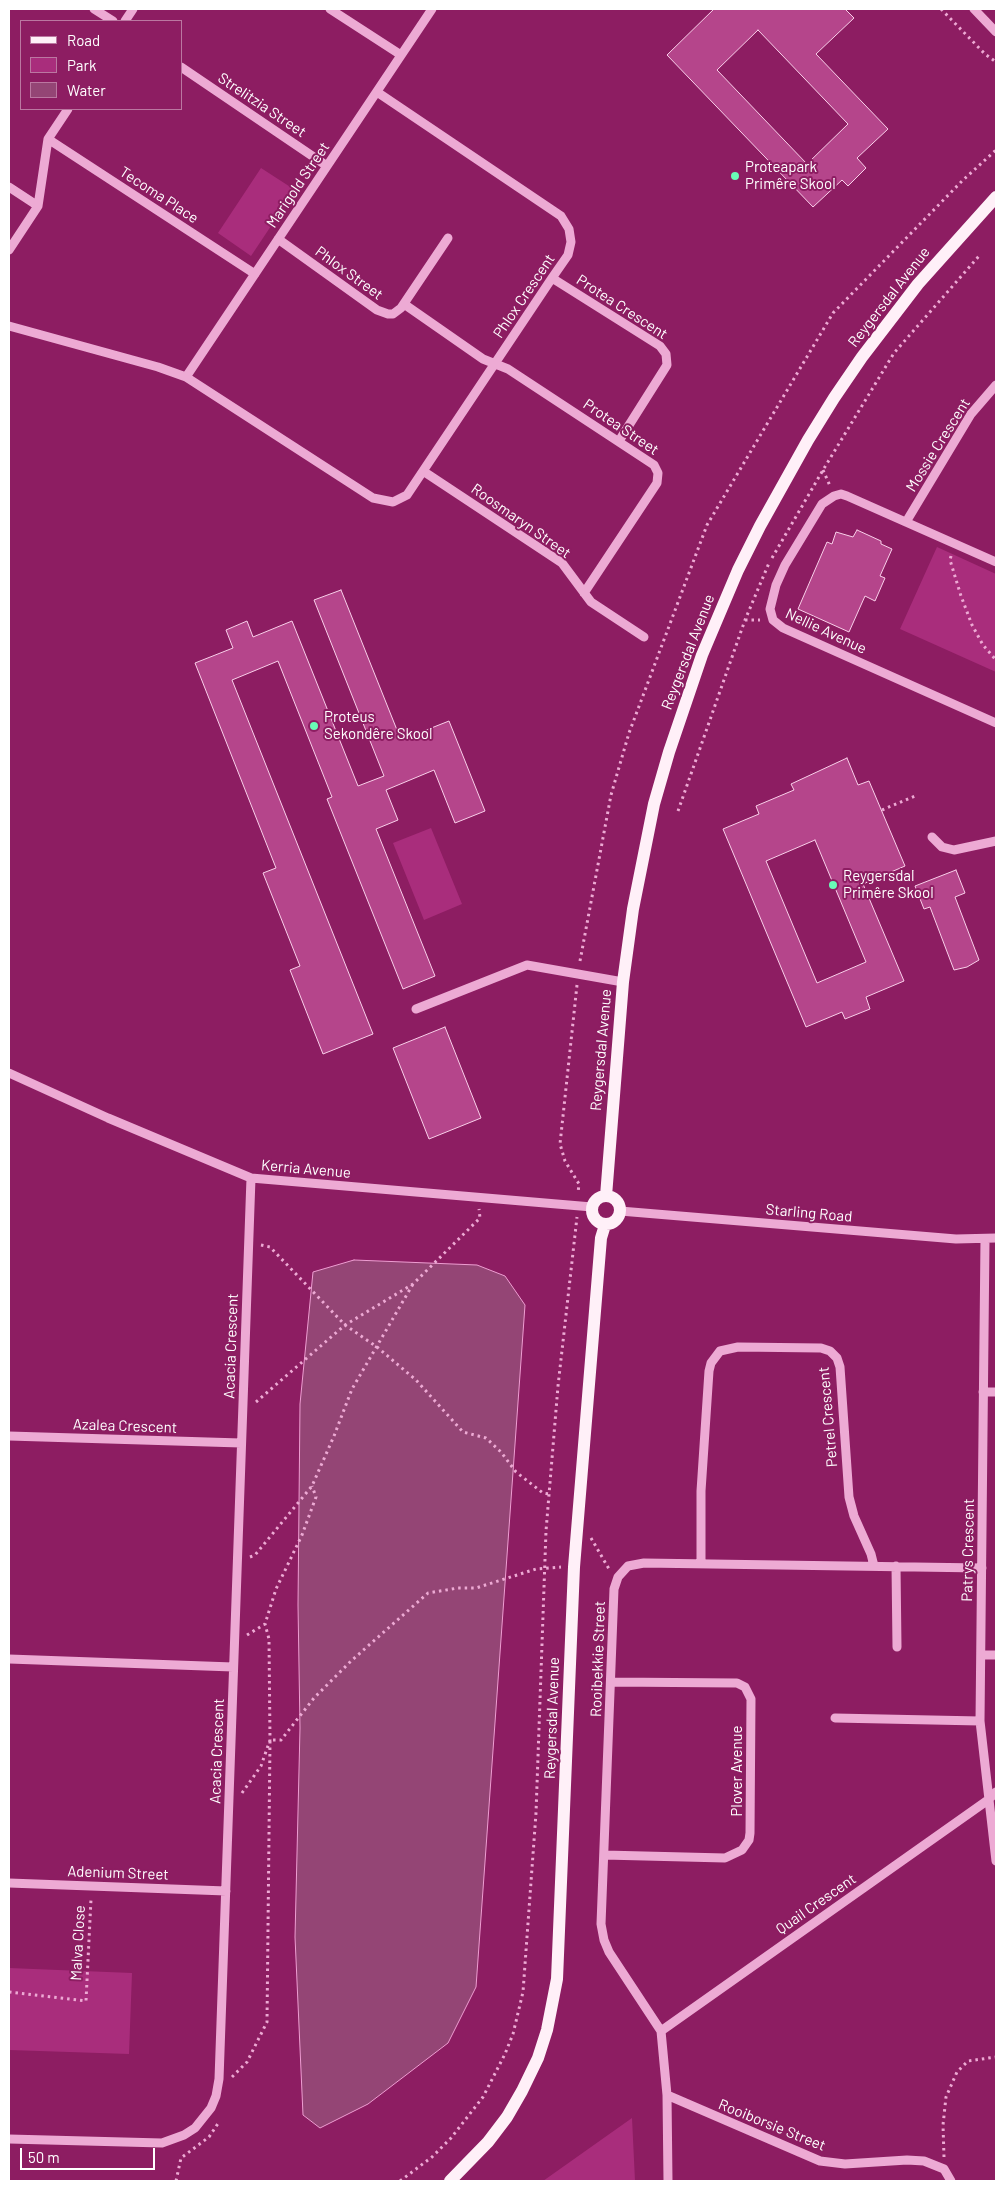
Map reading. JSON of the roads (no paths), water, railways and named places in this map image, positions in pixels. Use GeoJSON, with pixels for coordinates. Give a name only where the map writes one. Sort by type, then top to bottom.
{"type":"FeatureCollection","features":[{"type":"Feature","properties":{"kind":"main road","name":"Reygersdal Avenue"},"geometry":{"type":"LineString","coordinates":[[606,1196],[623,982],[642,857],[667,761],[702,655],[738,570],[808,440],[862,357],[918,284],[996,197]]}},
{"type":"Feature","properties":{"kind":"main road"},"geometry":{"type":"LineString","coordinates":[[606,1196],[618,1202],[620,1211],[617,1220],[605,1225],[596,1221],[593,1216],[592,1207],[597,1199],[606,1196]]}},
{"type":"Feature","properties":{"kind":"main road","name":"Reygersdal Avenue"},"geometry":{"type":"LineString","coordinates":[[450,2181],[488,2142],[507,2117],[535,2064],[553,2008],[560,1958],[574,1567],[600,1238],[605,1225]]}},
{"type":"Feature","properties":{"kind":"street"},"geometry":{"type":"LineString","coordinates":[[94,9],[111,20]]}},
{"type":"Feature","properties":{"kind":"street"},"geometry":{"type":"LineString","coordinates":[[126,20],[133,9]]}},
{"type":"Feature","properties":{"kind":"street"},"geometry":{"type":"LineString","coordinates":[[330,9],[401,55]]}},
{"type":"Feature","properties":{"kind":"street","name":"Marigold Street"},"geometry":{"type":"LineString","coordinates":[[186,377],[432,9]]}},
{"type":"Feature","properties":{"kind":"street"},"geometry":{"type":"LineString","coordinates":[[974,9],[996,32]]}},
{"type":"Feature","properties":{"kind":"street","name":"Strelitzia Street"},"geometry":{"type":"LineString","coordinates":[[182,68],[327,166]]}},
{"type":"Feature","properties":{"kind":"street","name":"Phlox Crescent"},"geometry":{"type":"LineString","coordinates":[[376,92],[561,216],[569,229],[570,248],[552,278],[423,471]]}},
{"type":"Feature","properties":{"kind":"street"},"geometry":{"type":"LineString","coordinates":[[9,250],[38,206],[48,139],[67,110]]}},
{"type":"Feature","properties":{"kind":"street","name":"Tecoma Place"},"geometry":{"type":"LineString","coordinates":[[48,139],[255,274]]}},
{"type":"Feature","properties":{"kind":"street"},"geometry":{"type":"LineString","coordinates":[[9,187],[38,206]]}},
{"type":"Feature","properties":{"kind":"street"},"geometry":{"type":"LineString","coordinates":[[448,238],[404,304],[483,359],[495,363]]}},
{"type":"Feature","properties":{"kind":"street","name":"Phlox Street"},"geometry":{"type":"LineString","coordinates":[[278,239],[382,313],[393,314],[404,304]]}},
{"type":"Feature","properties":{"kind":"street","name":"Protea Crescent"},"geometry":{"type":"LineString","coordinates":[[552,278],[660,346],[666,354],[666,365],[619,440]]}},
{"type":"Feature","properties":{"kind":"street"},"geometry":{"type":"LineString","coordinates":[[9,326],[158,367],[186,377],[380,501],[393,502],[407,495],[423,471]]}},
{"type":"Feature","properties":{"kind":"street","name":"Protea Street"},"geometry":{"type":"LineString","coordinates":[[495,363],[508,369],[619,440],[651,462],[656,469],[658,478],[654,487],[584,593]]}},
{"type":"Feature","properties":{"kind":"street","name":"Mossie Crescent"},"geometry":{"type":"LineString","coordinates":[[906,522],[971,414],[996,385]]}},
{"type":"Feature","properties":{"kind":"street","name":"Roosmaryn Street"},"geometry":{"type":"LineString","coordinates":[[423,471],[562,563],[591,602],[644,637]]}},
{"type":"Feature","properties":{"kind":"street","name":"Nellie Avenue"},"geometry":{"type":"LineString","coordinates":[[996,562],[841,494],[828,499],[822,504],[782,572],[770,603],[773,620],[783,628],[996,723]]}},
{"type":"Feature","properties":{"kind":"street"},"geometry":{"type":"LineString","coordinates":[[932,837],[942,847],[954,850],[996,841]]}},
{"type":"Feature","properties":{"kind":"street"},"geometry":{"type":"LineString","coordinates":[[416,1009],[527,965],[623,982]]}},
{"type":"Feature","properties":{"kind":"street","name":"Kerria Avenue"},"geometry":{"type":"LineString","coordinates":[[9,1073],[108,1118],[251,1178],[592,1207]]}},
{"type":"Feature","properties":{"kind":"street","name":"Acacia Crescent"},"geometry":{"type":"LineString","coordinates":[[9,2140],[152,2144],[172,2141],[195,2128],[204,2118],[216,2096],[219,2079],[251,1178]]}},
{"type":"Feature","properties":{"kind":"street","name":"Starling Road"},"geometry":{"type":"LineString","coordinates":[[620,1211],[956,1239],[996,1238]]}},
{"type":"Feature","properties":{"kind":"street","name":"Patrys Crescent"},"geometry":{"type":"LineString","coordinates":[[985,1239],[980,1721],[996,1861]]}},
{"type":"Feature","properties":{"kind":"street","name":"Petrel Crescent"},"geometry":{"type":"LineString","coordinates":[[701,1564],[700,1491],[709,1371],[711,1363],[720,1352],[738,1347],[821,1348],[830,1351],[837,1358],[840,1367],[848,1497],[874,1566]]}},
{"type":"Feature","properties":{"kind":"street"},"geometry":{"type":"LineString","coordinates":[[984,1392],[996,1392]]}},
{"type":"Feature","properties":{"kind":"street","name":"Azalea Crescent"},"geometry":{"type":"LineString","coordinates":[[9,1436],[241,1443]]}},
{"type":"Feature","properties":{"kind":"street","name":"Rooibekkie Street"},"geometry":{"type":"LineString","coordinates":[[668,2181],[667,2095],[661,2031],[613,1958],[604,1940],[601,1924],[614,1590],[618,1577],[628,1566],[636,1564],[701,1564]]}},
{"type":"Feature","properties":{"kind":"street"},"geometry":{"type":"LineString","coordinates":[[701,1564],[982,1568]]}},
{"type":"Feature","properties":{"kind":"street"},"geometry":{"type":"LineString","coordinates":[[896,1566],[897,1647]]}},
{"type":"Feature","properties":{"kind":"street"},"geometry":{"type":"LineString","coordinates":[[980,1655],[996,1655]]}},
{"type":"Feature","properties":{"kind":"street"},"geometry":{"type":"LineString","coordinates":[[9,1659],[233,1667]]}},
{"type":"Feature","properties":{"kind":"street","name":"Plover Avenue"},"geometry":{"type":"LineString","coordinates":[[604,1854],[725,1858],[742,1850],[749,1840],[750,1833],[751,1699],[745,1687],[737,1683],[611,1682]]}},
{"type":"Feature","properties":{"kind":"street"},"geometry":{"type":"LineString","coordinates":[[835,1718],[980,1721]]}},
{"type":"Feature","properties":{"kind":"street","name":"Quail Crescent"},"geometry":{"type":"LineString","coordinates":[[661,2031],[988,1800],[996,1792]]}},
{"type":"Feature","properties":{"kind":"street","name":"Adenium Street"},"geometry":{"type":"LineString","coordinates":[[9,1883],[226,1891]]}},
{"type":"Feature","properties":{"kind":"street","name":"Rooiborsie Street"},"geometry":{"type":"LineString","coordinates":[[667,2095],[820,2161],[845,2164],[915,2161],[931,2163],[944,2170],[951,2181]]}},
{"type":"Feature","properties":{"kind":"water"},"geometry":{"type":"Polygon","coordinates":[[[354,1260],[477,1265],[505,1276],[525,1305],[476,1987],[448,2043],[368,2104],[320,2128],[303,2115],[295,1937],[300,1728],[298,1605],[300,1404],[313,1272],[354,1260]]]}},
{"type":"Feature","properties":{"kind":"place","name":"Proteapark Primêre Skool"},"geometry":{"type":"Point","coordinates":[735,176]}},
{"type":"Feature","properties":{"kind":"place","name":"Proteus Sekondêre Skool"},"geometry":{"type":"Point","coordinates":[314,726]}},
{"type":"Feature","properties":{"kind":"place","name":"Reygersdal Primêre Skool"},"geometry":{"type":"Point","coordinates":[833,885]}}]}
